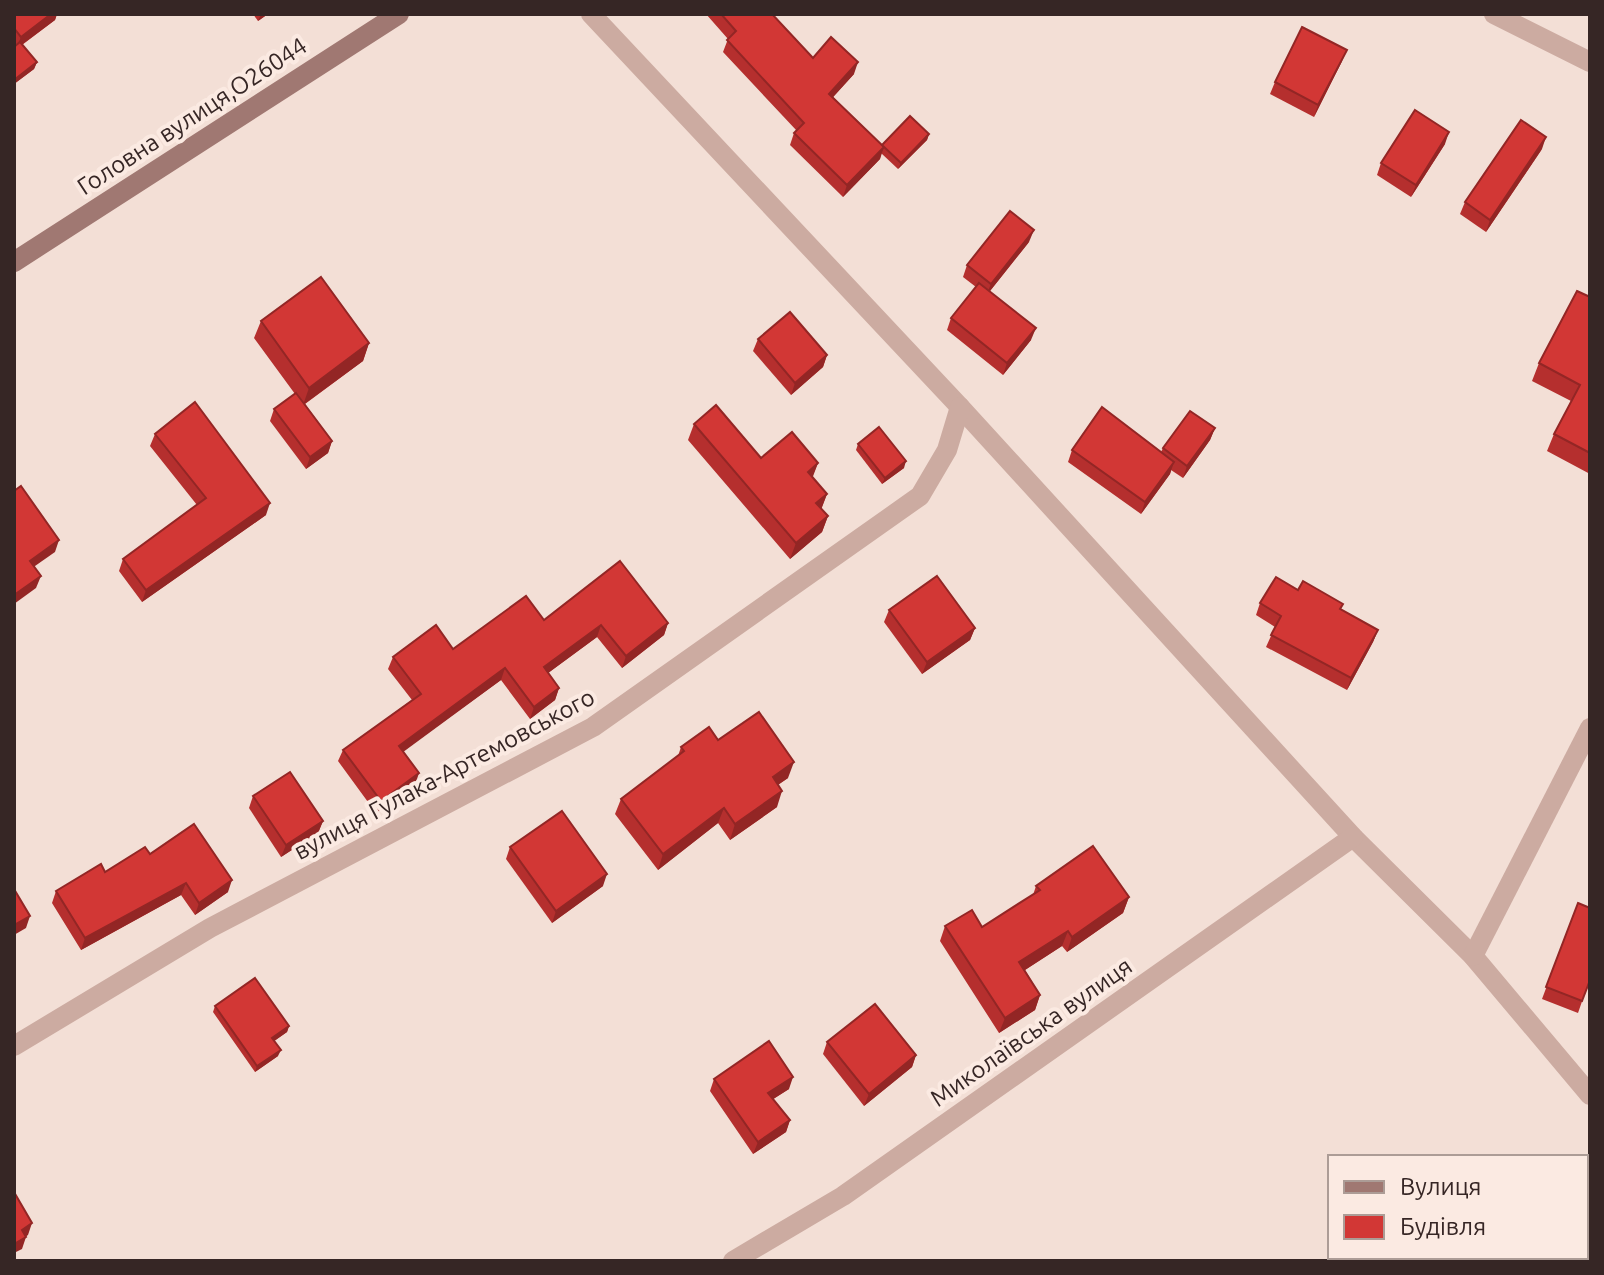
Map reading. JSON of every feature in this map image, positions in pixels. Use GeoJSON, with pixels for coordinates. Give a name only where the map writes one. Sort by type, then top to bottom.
{"type":"FeatureCollection","features":[{"type":"Feature","properties":{"kind":"main road","name":"Головна вулиця,О26044"},"geometry":{"type":"LineString","coordinates":[[14,262],[399,14]]}},
{"type":"Feature","properties":{"kind":"street"},"geometry":{"type":"LineString","coordinates":[[591,14],[960,407],[1353,837],[1473,956],[1590,1095]]}},
{"type":"Feature","properties":{"kind":"street"},"geometry":{"type":"LineString","coordinates":[[1494,14],[1590,62]]}},
{"type":"Feature","properties":{"kind":"street","name":"вулиця Гулака-Артемовського"},"geometry":{"type":"LineString","coordinates":[[14,1046],[210,928],[593,727],[920,496],[947,450],[960,407]]}},
{"type":"Feature","properties":{"kind":"street"},"geometry":{"type":"LineString","coordinates":[[1473,956],[1590,728]]}},
{"type":"Feature","properties":{"kind":"street","name":"Миколаївська вулиця"},"geometry":{"type":"LineString","coordinates":[[733,1261],[843,1196],[1353,837]]}},
{"type":"Feature","properties":{"kind":"building"},"geometry":{"type":"Polygon","coordinates":[[[14,14],[51,14],[21,37],[14,28],[14,14]]]}},
{"type":"Feature","properties":{"kind":"building"},"geometry":{"type":"Polygon","coordinates":[[[721,14],[772,14],[813,58],[831,37],[858,62],[829,94],[884,147],[847,185],[794,133],[804,123],[727,40],[736,31],[721,14]]]}},
{"type":"Feature","properties":{"kind":"building"},"geometry":{"type":"Polygon","coordinates":[[[1302,27],[1347,50],[1318,105],[1275,82],[1302,27]]]}},
{"type":"Feature","properties":{"kind":"building"},"geometry":{"type":"Polygon","coordinates":[[[20,42],[37,62],[14,80],[14,47],[20,42]]]}},
{"type":"Feature","properties":{"kind":"building"},"geometry":{"type":"Polygon","coordinates":[[[1415,110],[1449,132],[1416,185],[1381,163],[1415,110]]]}},
{"type":"Feature","properties":{"kind":"building"},"geometry":{"type":"Polygon","coordinates":[[[910,116],[929,134],[901,163],[882,145],[910,116]]]}},
{"type":"Feature","properties":{"kind":"building"},"geometry":{"type":"Polygon","coordinates":[[[1521,120],[1546,137],[1490,220],[1465,202],[1521,120]]]}},
{"type":"Feature","properties":{"kind":"building"},"geometry":{"type":"Polygon","coordinates":[[[1010,211],[1034,230],[991,284],[967,265],[1010,211]]]}},
{"type":"Feature","properties":{"kind":"building"},"geometry":{"type":"Polygon","coordinates":[[[321,277],[369,343],[309,388],[261,321],[321,277]]]}},
{"type":"Feature","properties":{"kind":"building"},"geometry":{"type":"Polygon","coordinates":[[[979,283],[1036,328],[1007,363],[951,318],[979,283]]]}},
{"type":"Feature","properties":{"kind":"building"},"geometry":{"type":"Polygon","coordinates":[[[1577,291],[1590,297],[1590,453],[1554,434],[1580,385],[1539,363],[1577,291]]]}},
{"type":"Feature","properties":{"kind":"building"},"geometry":{"type":"Polygon","coordinates":[[[790,312],[827,355],[795,383],[758,339],[790,312]]]}},
{"type":"Feature","properties":{"kind":"building"},"geometry":{"type":"Polygon","coordinates":[[[296,393],[332,441],[310,457],[274,409],[296,393]]]}},
{"type":"Feature","properties":{"kind":"building"},"geometry":{"type":"Polygon","coordinates":[[[195,402],[270,503],[146,590],[123,559],[206,498],[155,434],[195,402]]]}},
{"type":"Feature","properties":{"kind":"building"},"geometry":{"type":"Polygon","coordinates":[[[716,405],[761,458],[792,432],[818,463],[808,472],[827,494],[816,503],[828,516],[796,543],[694,424],[716,405]]]}},
{"type":"Feature","properties":{"kind":"building"},"geometry":{"type":"Polygon","coordinates":[[[1102,407],[1174,462],[1145,502],[1072,450],[1102,407]]]}},
{"type":"Feature","properties":{"kind":"building"},"geometry":{"type":"Polygon","coordinates":[[[1190,411],[1215,428],[1187,466],[1163,448],[1190,411]]]}},
{"type":"Feature","properties":{"kind":"building"},"geometry":{"type":"Polygon","coordinates":[[[879,427],[906,461],[885,478],[858,444],[879,427]]]}},
{"type":"Feature","properties":{"kind":"building"},"geometry":{"type":"Polygon","coordinates":[[[21,486],[59,540],[30,561],[41,576],[14,595],[14,491],[21,486]]]}},
{"type":"Feature","properties":{"kind":"building"},"geometry":{"type":"Polygon","coordinates":[[[620,561],[668,623],[626,656],[601,625],[544,667],[559,688],[534,707],[505,668],[399,746],[419,773],[381,801],[343,750],[421,694],[393,657],[436,625],[453,649],[526,596],[544,620],[620,561]]]}},
{"type":"Feature","properties":{"kind":"building"},"geometry":{"type":"Polygon","coordinates":[[[937,576],[975,628],[927,662],[889,610],[937,576]]]}},
{"type":"Feature","properties":{"kind":"building"},"geometry":{"type":"Polygon","coordinates":[[[1276,577],[1298,590],[1303,581],[1343,604],[1340,609],[1378,630],[1351,678],[1271,635],[1281,616],[1260,603],[1276,577]]]}},
{"type":"Feature","properties":{"kind":"building"},"geometry":{"type":"Polygon","coordinates":[[[759,712],[794,762],[773,777],[782,791],[735,824],[724,808],[663,854],[621,799],[684,751],[681,747],[709,727],[718,740],[759,712]]]}},
{"type":"Feature","properties":{"kind":"building"},"geometry":{"type":"Polygon","coordinates":[[[290,772],[323,821],[286,845],[253,796],[290,772]]]}},
{"type":"Feature","properties":{"kind":"building"},"geometry":{"type":"Polygon","coordinates":[[[562,811],[607,874],[556,911],[510,847],[562,811]]]}},
{"type":"Feature","properties":{"kind":"building"},"geometry":{"type":"Polygon","coordinates":[[[194,824],[232,880],[199,903],[186,883],[85,938],[56,891],[101,864],[105,872],[145,847],[150,854],[194,824]]]}},
{"type":"Feature","properties":{"kind":"building"},"geometry":{"type":"Polygon","coordinates":[[[1093,846],[1129,897],[1072,937],[1068,931],[1019,962],[1040,995],[1005,1018],[945,926],[972,910],[982,927],[1040,890],[1036,886],[1093,846]]]}},
{"type":"Feature","properties":{"kind":"building"},"geometry":{"type":"Polygon","coordinates":[[[14,889],[30,916],[14,925],[14,889]]]}},
{"type":"Feature","properties":{"kind":"building"},"geometry":{"type":"Polygon","coordinates":[[[1578,903],[1590,908],[1590,980],[1582,1001],[1546,987],[1578,903]]]}},
{"type":"Feature","properties":{"kind":"building"},"geometry":{"type":"Polygon","coordinates":[[[255,978],[289,1026],[272,1038],[281,1050],[257,1066],[215,1006],[255,978]]]}},
{"type":"Feature","properties":{"kind":"building"},"geometry":{"type":"Polygon","coordinates":[[[875,1004],[916,1055],[869,1094],[827,1042],[875,1004]]]}},
{"type":"Feature","properties":{"kind":"building"},"geometry":{"type":"Polygon","coordinates":[[[769,1041],[793,1077],[768,1093],[790,1120],[758,1142],[714,1079],[769,1041]]]}},
{"type":"Feature","properties":{"kind":"building"},"geometry":{"type":"Polygon","coordinates":[[[14,1192],[32,1223],[22,1230],[26,1237],[14,1244],[14,1192]]]}}]}
